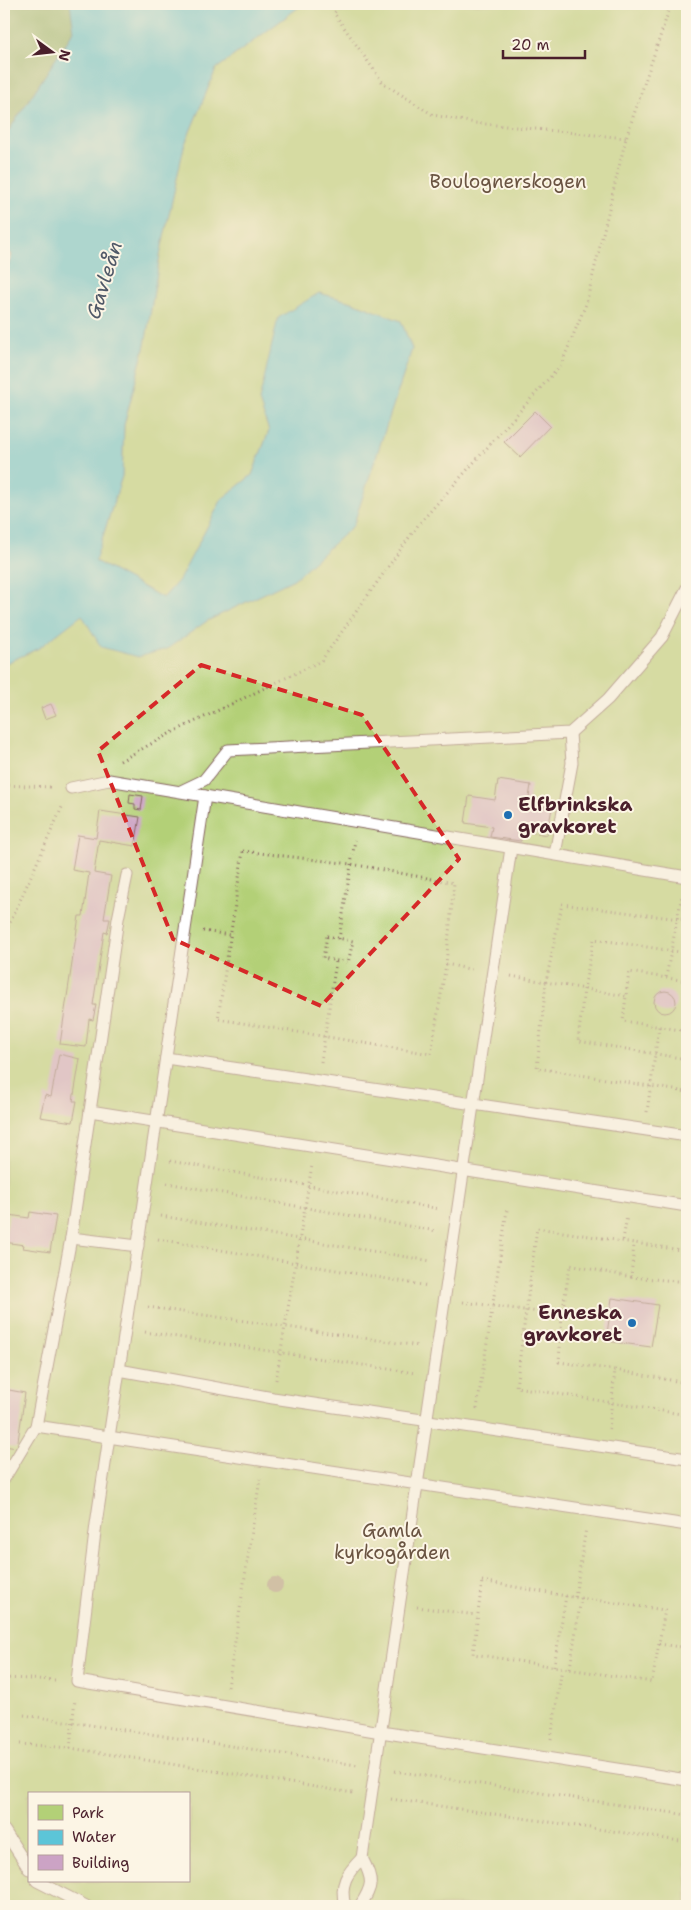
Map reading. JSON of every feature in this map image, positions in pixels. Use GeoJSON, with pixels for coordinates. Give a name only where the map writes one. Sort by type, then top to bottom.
{"type":"FeatureCollection","features":[{"type":"Feature","properties":{"kind":"lane"},"geometry":{"type":"LineString","coordinates":[[181,791],[204,780],[228,750],[570,733],[608,699],[662,637],[687,588]]}},
{"type":"Feature","properties":{"kind":"lane"},"geometry":{"type":"LineString","coordinates":[[554,854],[572,763],[570,733]]}},
{"type":"Feature","properties":{"kind":"lane"},"geometry":{"type":"LineString","coordinates":[[71,788],[109,780],[686,877]]}},
{"type":"Feature","properties":{"kind":"lane"},"geometry":{"type":"LineString","coordinates":[[205,796],[90,1567],[77,1680],[381,1732],[687,1780]]}},
{"type":"Feature","properties":{"kind":"lane"},"geometry":{"type":"LineString","coordinates":[[360,1906],[369,1893],[372,1877],[362,1858],[511,848]]}},
{"type":"Feature","properties":{"kind":"lane"},"geometry":{"type":"LineString","coordinates":[[4,1479],[36,1426],[71,1238],[118,919],[127,875]]}},
{"type":"Feature","properties":{"kind":"lane"},"geometry":{"type":"LineString","coordinates":[[166,1058],[687,1136]]}},
{"type":"Feature","properties":{"kind":"lane"},"geometry":{"type":"LineString","coordinates":[[90,1111],[687,1206]]}},
{"type":"Feature","properties":{"kind":"lane"},"geometry":{"type":"LineString","coordinates":[[71,1238],[139,1241]]}},
{"type":"Feature","properties":{"kind":"lane"},"geometry":{"type":"LineString","coordinates":[[119,1370],[273,1398],[687,1459]]}},
{"type":"Feature","properties":{"kind":"lane"},"geometry":{"type":"LineString","coordinates":[[36,1426],[687,1525]]}},
{"type":"Feature","properties":{"kind":"lane"},"geometry":{"type":"LineString","coordinates":[[4,1830],[28,1867]]}},
{"type":"Feature","properties":{"kind":"lane"},"geometry":{"type":"LineString","coordinates":[[345,1906],[343,1886],[348,1872],[362,1858]]}},
{"type":"Feature","properties":{"kind":"lane"},"geometry":{"type":"LineString","coordinates":[[39,1882],[86,1906]]}},
{"type":"Feature","properties":{"kind":"path"},"geometry":{"type":"LineString","coordinates":[[342,4],[334,13],[383,83],[433,114],[475,123],[626,138]]}},
{"type":"Feature","properties":{"kind":"path"},"geometry":{"type":"LineString","coordinates":[[112,766],[169,734],[321,661],[418,525],[561,365],[586,304],[626,138],[671,4]]}},
{"type":"Feature","properties":{"kind":"path"},"geometry":{"type":"LineString","coordinates":[[4,785],[71,788],[4,936]]}},
{"type":"Feature","properties":{"kind":"path"},"geometry":{"type":"LineString","coordinates":[[339,939],[358,822]]}},
{"type":"Feature","properties":{"kind":"path"},"geometry":{"type":"LineString","coordinates":[[243,851],[351,864],[454,882],[446,964],[431,1054],[218,1019],[230,935],[243,851]]}},
{"type":"Feature","properties":{"kind":"path"},"geometry":{"type":"LineString","coordinates":[[666,977],[686,877]]}},
{"type":"Feature","properties":{"kind":"path"},"geometry":{"type":"LineString","coordinates":[[687,920],[562,904],[546,982],[537,1068],[687,1092]]}},
{"type":"Feature","properties":{"kind":"path"},"geometry":{"type":"LineString","coordinates":[[185,929],[230,935]]}},
{"type":"Feature","properties":{"kind":"path"},"geometry":{"type":"LineString","coordinates":[[327,936],[339,939],[353,942],[348,963],[323,958],[327,936]]}},
{"type":"Feature","properties":{"kind":"path"},"geometry":{"type":"LineString","coordinates":[[687,953],[594,939],[584,989],[578,1041],[687,1059]]}},
{"type":"Feature","properties":{"kind":"path"},"geometry":{"type":"LineString","coordinates":[[317,1082],[336,961]]}},
{"type":"Feature","properties":{"kind":"path"},"geometry":{"type":"LineString","coordinates":[[446,964],[492,974],[626,996]]}},
{"type":"Feature","properties":{"kind":"path"},"geometry":{"type":"LineString","coordinates":[[687,981],[629,972],[623,1021],[687,1031]]}},
{"type":"Feature","properties":{"kind":"path"},"geometry":{"type":"LineString","coordinates":[[644,1129],[652,1086],[659,1026]]}},
{"type":"Feature","properties":{"kind":"path"},"geometry":{"type":"LineString","coordinates":[[273,1398],[315,1146]]}},
{"type":"Feature","properties":{"kind":"path"},"geometry":{"type":"LineString","coordinates":[[151,1157],[458,1212]]}},
{"type":"Feature","properties":{"kind":"path"},"geometry":{"type":"LineString","coordinates":[[148,1179],[454,1234]]}},
{"type":"Feature","properties":{"kind":"path"},"geometry":{"type":"LineString","coordinates":[[474,1429],[507,1210]]}},
{"type":"Feature","properties":{"kind":"path"},"geometry":{"type":"LineString","coordinates":[[143,1213],[450,1264]]}},
{"type":"Feature","properties":{"kind":"path"},"geometry":{"type":"LineString","coordinates":[[687,1251],[537,1228],[516,1386],[687,1415]]}},
{"type":"Feature","properties":{"kind":"path"},"geometry":{"type":"LineString","coordinates":[[139,1241],[296,1263],[493,1306],[562,1315]]}},
{"type":"Feature","properties":{"kind":"path"},"geometry":{"type":"LineString","coordinates":[[631,1277],[634,1244]]}},
{"type":"Feature","properties":{"kind":"path"},"geometry":{"type":"LineString","coordinates":[[687,1282],[631,1277],[570,1265],[562,1315],[560,1362],[687,1382]]}},
{"type":"Feature","properties":{"kind":"path"},"geometry":{"type":"LineString","coordinates":[[129,1304],[437,1348]]}},
{"type":"Feature","properties":{"kind":"path"},"geometry":{"type":"LineString","coordinates":[[126,1329],[433,1376]]}},
{"type":"Feature","properties":{"kind":"path"},"geometry":{"type":"LineString","coordinates":[[607,1447],[615,1370]]}},
{"type":"Feature","properties":{"kind":"path"},"geometry":{"type":"LineString","coordinates":[[225,1705],[263,1460]]}},
{"type":"Feature","properties":{"kind":"path"},"geometry":{"type":"LineString","coordinates":[[574,1597],[589,1509]]}},
{"type":"Feature","properties":{"kind":"path"},"geometry":{"type":"LineString","coordinates":[[482,1580],[574,1597],[665,1610],[652,1682],[472,1654],[482,1580]]}},
{"type":"Feature","properties":{"kind":"path"},"geometry":{"type":"LineString","coordinates":[[554,1666],[566,1596]]}},
{"type":"Feature","properties":{"kind":"path"},"geometry":{"type":"LineString","coordinates":[[570,1668],[581,1598]]}},
{"type":"Feature","properties":{"kind":"path"},"geometry":{"type":"LineString","coordinates":[[400,1605],[476,1615]]}},
{"type":"Feature","properties":{"kind":"path"},"geometry":{"type":"LineString","coordinates":[[659,1644],[687,1648]]}},
{"type":"Feature","properties":{"kind":"path"},"geometry":{"type":"LineString","coordinates":[[549,1757],[562,1668]]}},
{"type":"Feature","properties":{"kind":"path"},"geometry":{"type":"LineString","coordinates":[[4,1678],[77,1680],[70,1748]]}},
{"type":"Feature","properties":{"kind":"highlighted area"},"geometry":{"type":"Polygon","coordinates":[[[201,665],[362,715],[459,859],[321,1006],[173,939],[98,751],[201,665]]]}},
{"type":"Feature","properties":{"kind":"green space"},"geometry":{"type":"Polygon","coordinates":[[[4,4],[71,4],[74,31],[4,138],[4,4]]]}},
{"type":"Feature","properties":{"kind":"green space"},"geometry":{"type":"Polygon","coordinates":[[[303,4],[687,4],[687,1906],[4,1906],[4,664],[39,648],[82,614],[167,649],[207,621],[294,579],[353,526],[412,349],[401,321],[352,302],[319,293],[259,400],[269,431],[252,475],[222,499],[179,581],[163,598],[95,561],[122,476],[124,425],[145,345],[160,255],[184,146],[216,69],[303,4]]]}},
{"type":"Feature","properties":{"kind":"water","name":"Gavleån"},"geometry":{"type":"Polygon","coordinates":[[[70,4],[303,4],[216,69],[184,146],[160,255],[145,345],[124,425],[122,476],[95,561],[163,598],[179,580],[222,499],[252,475],[269,431],[259,401],[278,318],[319,293],[352,302],[401,321],[412,349],[353,526],[294,579],[207,621],[167,649],[138,657],[101,647],[82,615],[39,648],[4,664],[4,278],[12,255],[4,245],[4,138],[74,31],[70,4]]]}},
{"type":"Feature","properties":{"kind":"building"},"geometry":{"type":"Polygon","coordinates":[[[535,411],[550,426],[520,457],[504,442],[535,411]]]}},
{"type":"Feature","properties":{"kind":"building"},"geometry":{"type":"Polygon","coordinates":[[[51,704],[56,715],[45,719],[41,708],[51,704]]]}},
{"type":"Feature","properties":{"kind":"building","name":"Elfbrinkska gravkoret"},"geometry":{"type":"Polygon","coordinates":[[[498,780],[531,785],[528,804],[552,808],[547,835],[522,831],[521,841],[490,837],[492,827],[465,823],[469,796],[495,800],[498,780]]]}},
{"type":"Feature","properties":{"kind":"building"},"geometry":{"type":"Polygon","coordinates":[[[130,794],[143,796],[141,810],[135,809],[135,804],[129,803],[130,794]]]}},
{"type":"Feature","properties":{"kind":"building"},"geometry":{"type":"Polygon","coordinates":[[[100,811],[140,817],[135,846],[99,840],[94,873],[111,876],[104,919],[110,919],[107,933],[104,932],[93,1005],[96,1005],[93,1020],[89,1019],[86,1047],[60,1044],[79,916],[83,916],[89,873],[72,870],[78,835],[96,838],[100,811]]]}},
{"type":"Feature","properties":{"kind":"building"},"geometry":{"type":"Polygon","coordinates":[[[665,991],[673,994],[676,1002],[673,1010],[665,1013],[657,1010],[654,1002],[657,994],[665,991]]]}},
{"type":"Feature","properties":{"kind":"building"},"geometry":{"type":"Polygon","coordinates":[[[59,1054],[80,1059],[73,1101],[77,1101],[73,1122],[40,1117],[45,1095],[51,1097],[59,1054]]]}},
{"type":"Feature","properties":{"kind":"building"},"geometry":{"type":"Polygon","coordinates":[[[30,1212],[56,1216],[50,1252],[23,1248],[24,1245],[4,1242],[9,1215],[29,1218],[30,1212]]]}},
{"type":"Feature","properties":{"kind":"building","name":"Enneska gravkoret"},"geometry":{"type":"Polygon","coordinates":[[[612,1298],[658,1305],[651,1347],[606,1341],[612,1298]]]}},
{"type":"Feature","properties":{"kind":"building"},"geometry":{"type":"Polygon","coordinates":[[[4,1389],[25,1393],[17,1448],[4,1446],[4,1389]]]}},
{"type":"Feature","properties":{"kind":"place","name":"Elfbrinkska gravkoret"},"geometry":{"type":"Point","coordinates":[508,815]}},
{"type":"Feature","properties":{"kind":"place","name":"Enneska gravkoret"},"geometry":{"type":"Point","coordinates":[632,1323]}},
{"type":"Feature","properties":{"kind":"park label","name":"Boulognerskogen"},"geometry":{"type":"Point","coordinates":[508,181]}},
{"type":"Feature","properties":{"kind":"park label","name":"Gamla kyrkogården"},"geometry":{"type":"Point","coordinates":[392,1541]}}]}
